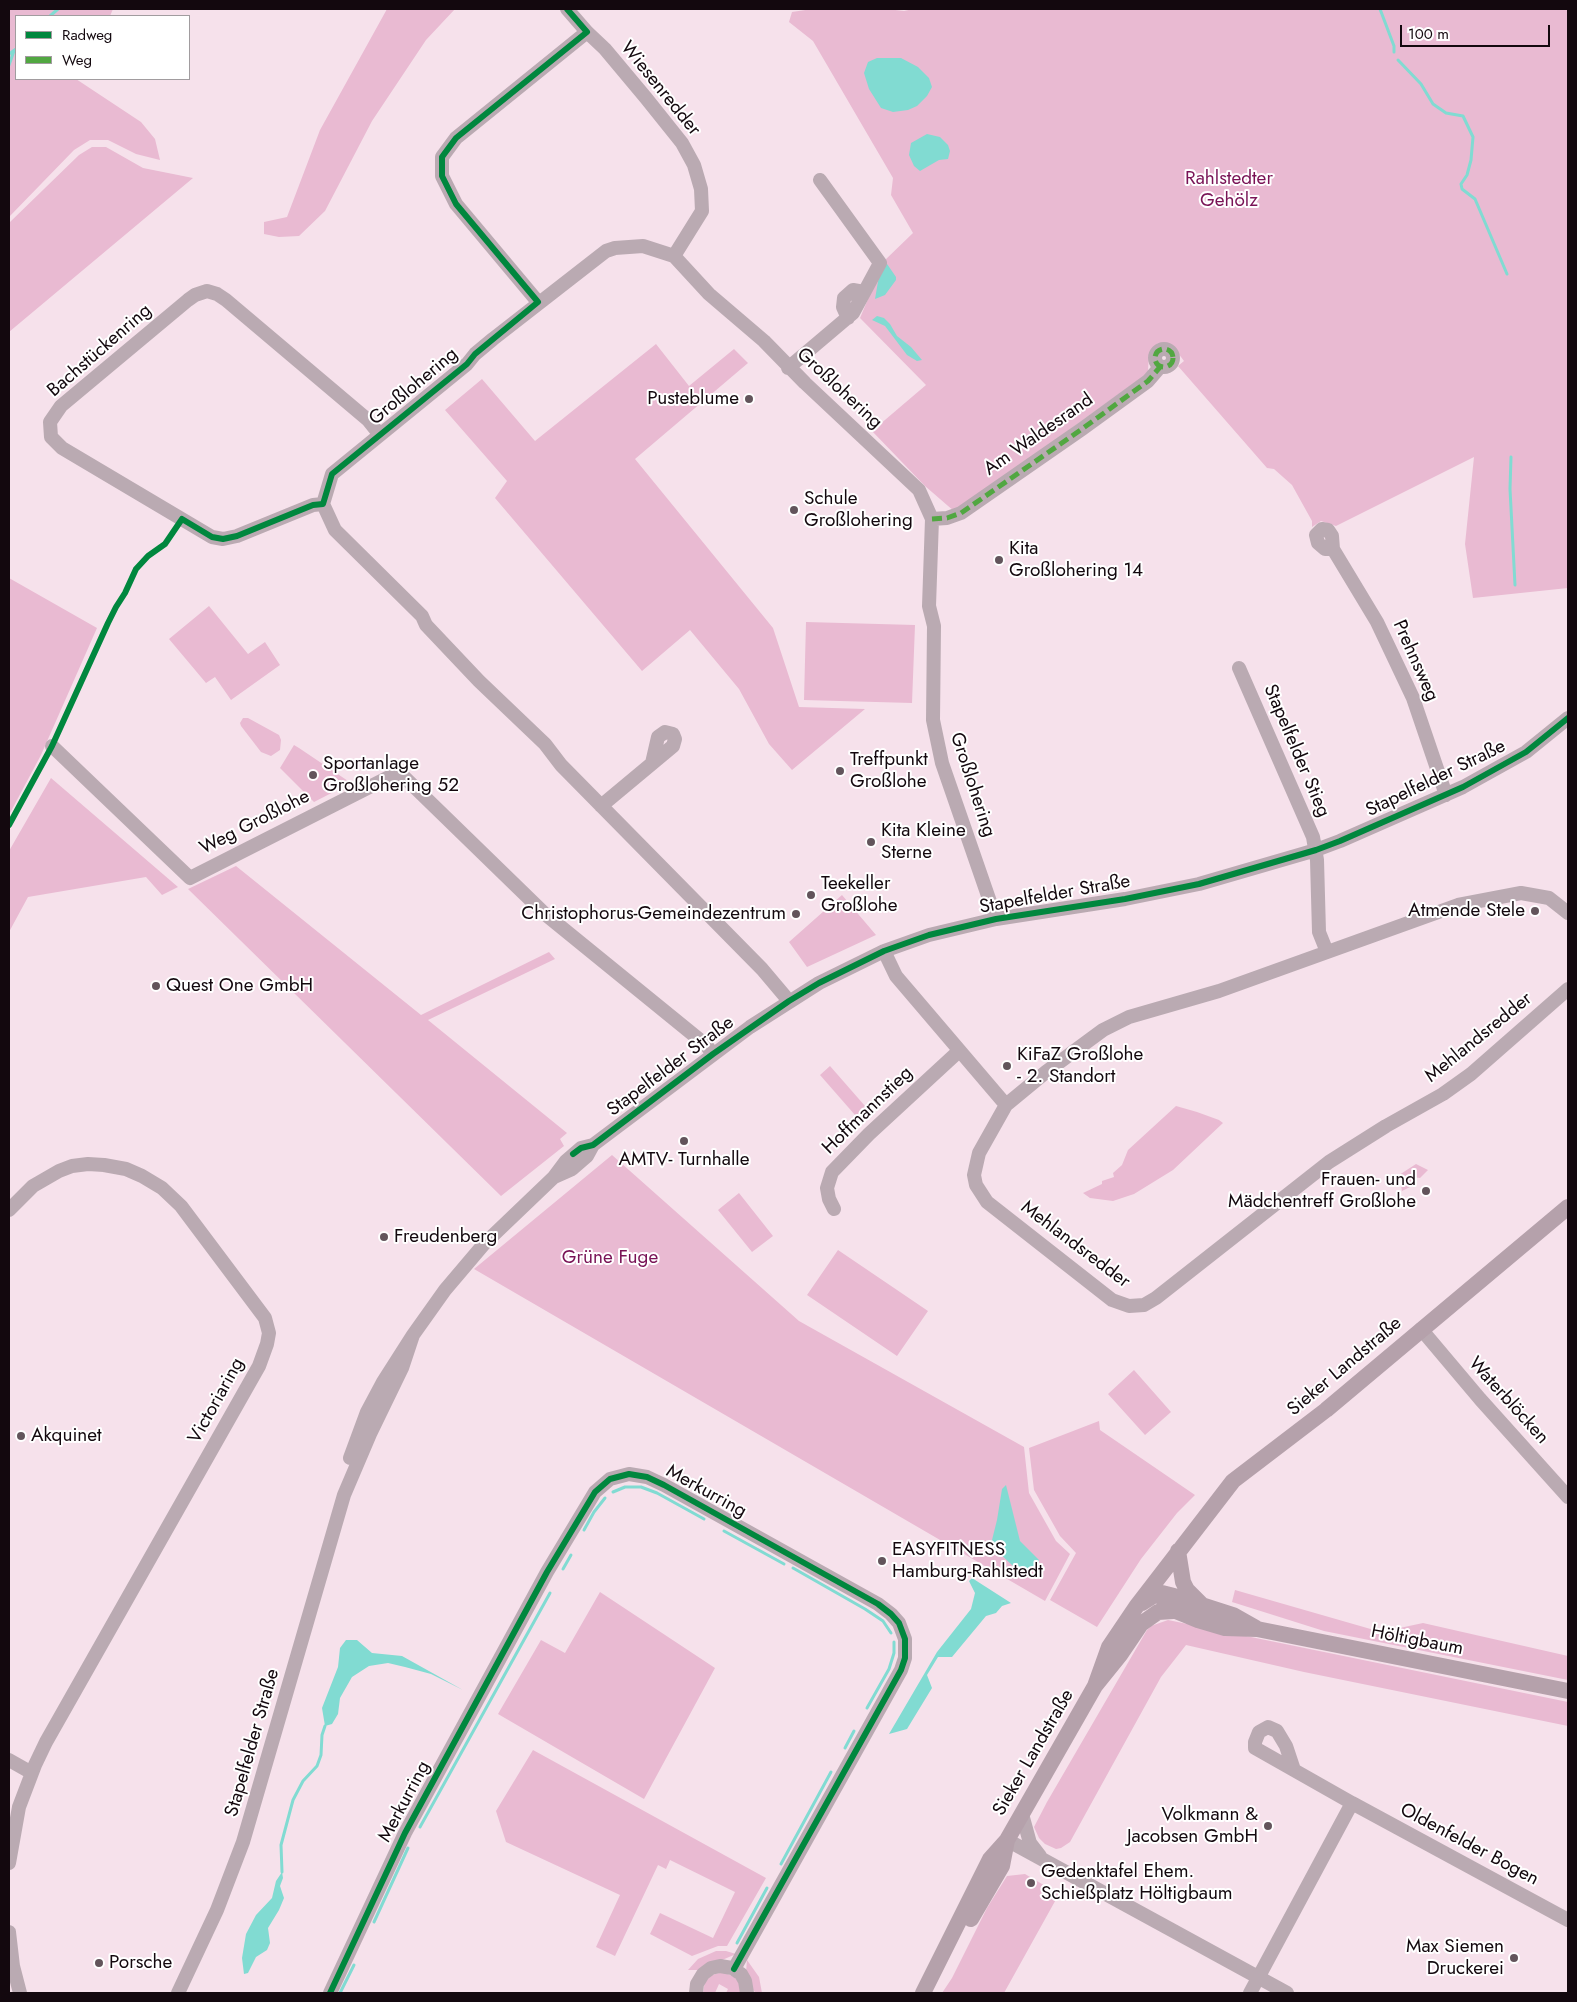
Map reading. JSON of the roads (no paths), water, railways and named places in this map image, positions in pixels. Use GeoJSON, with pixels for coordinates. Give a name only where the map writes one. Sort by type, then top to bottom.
{"type":"FeatureCollection","features":[{"type":"Feature","properties":{"kind":"main road","name":"Sieker Landstraße"},"geometry":{"type":"LineString","coordinates":[[1095,1686],[1109,1647],[1136,1607],[1230,1485],[1241,1474],[1307,1426],[1568,1207]]}},
{"type":"Feature","properties":{"kind":"main road"},"geometry":{"type":"LineString","coordinates":[[1178,1551],[1183,1582],[1187,1590],[1202,1606]]}},
{"type":"Feature","properties":{"kind":"main road","name":"Sieker Landstraße"},"geometry":{"type":"LineString","coordinates":[[923,1993],[990,1859],[1007,1840],[1095,1686],[1120,1655],[1141,1624],[1164,1571]]}},
{"type":"Feature","properties":{"kind":"main road"},"geometry":{"type":"LineString","coordinates":[[1173,1611],[1157,1601],[1153,1596],[1162,1593],[1202,1606]]}},
{"type":"Feature","properties":{"kind":"main road","name":"Sieker Landstraße"},"geometry":{"type":"LineString","coordinates":[[1136,1607],[1153,1596]]}},
{"type":"Feature","properties":{"kind":"main road","name":"Höltigbaum"},"geometry":{"type":"LineString","coordinates":[[1202,1606],[1233,1615],[1257,1629]]}},
{"type":"Feature","properties":{"kind":"main road","name":"Sieker Landstraße"},"geometry":{"type":"LineString","coordinates":[[1141,1624],[1158,1612],[1173,1611]]}},
{"type":"Feature","properties":{"kind":"main road","name":"Höltigbaum"},"geometry":{"type":"LineString","coordinates":[[1173,1611],[1225,1628],[1257,1629],[1568,1691]]}},
{"type":"Feature","properties":{"kind":"main road","name":"Sieker Landstraße"},"geometry":{"type":"LineString","coordinates":[[934,1993],[969,1921],[1002,1866],[1007,1840]]}},
{"type":"Feature","properties":{"kind":"street","name":"Wiesenredder"},"geometry":{"type":"LineString","coordinates":[[567,9],[605,49],[670,128],[682,143],[694,165],[701,189],[702,211],[674,256]]}},
{"type":"Feature","properties":{"kind":"street"},"geometry":{"type":"LineString","coordinates":[[538,302],[456,204],[442,176],[442,157],[456,138],[587,32]]}},
{"type":"Feature","properties":{"kind":"street"},"geometry":{"type":"LineString","coordinates":[[788,368],[854,313],[880,262],[820,180]]}},
{"type":"Feature","properties":{"kind":"street","name":"Großlohering"},"geometry":{"type":"LineString","coordinates":[[323,504],[332,474],[467,364],[475,354],[538,302],[606,251],[615,248],[643,246],[674,256],[709,294],[764,341],[788,368],[919,490],[932,519],[929,606],[934,626],[933,720],[942,763],[996,919]]}},
{"type":"Feature","properties":{"kind":"street","name":"Bachstückenring"},"geometry":{"type":"LineString","coordinates":[[323,504],[313,505],[237,536],[212,537],[62,448],[51,437],[50,422],[61,406],[195,294],[207,292],[216,294],[226,300],[368,420],[380,435]]}},
{"type":"Feature","properties":{"kind":"street","name":"Am Waldesrand"},"geometry":{"type":"LineString","coordinates":[[932,519],[947,518],[961,513],[1148,381],[1160,367]]}},
{"type":"Feature","properties":{"kind":"street"},"geometry":{"type":"LineString","coordinates":[[323,504],[335,530],[422,616],[426,625],[479,681],[545,744],[561,764],[601,806],[752,959],[788,1001]]}},
{"type":"Feature","properties":{"kind":"street","name":"Prehnsweg"},"geometry":{"type":"LineString","coordinates":[[1333,550],[1377,622],[1413,698],[1446,794]]}},
{"type":"Feature","properties":{"kind":"street","name":"Stapelfelder Stieg"},"geometry":{"type":"LineString","coordinates":[[1239,668],[1313,837],[1316,850]]}},
{"type":"Feature","properties":{"kind":"street","name":"Stapelfelder Straße"},"geometry":{"type":"LineString","coordinates":[[178,1993],[217,1910],[243,1842],[344,1495],[350,1459],[367,1412],[392,1366],[445,1290],[472,1257],[554,1177],[572,1169],[587,1156],[594,1145],[713,1054],[788,1001],[850,967],[929,935],[996,919],[1167,891],[1226,877],[1316,850],[1446,794],[1526,752],[1568,718]]}},
{"type":"Feature","properties":{"kind":"street","name":"Weg Großlohe"},"geometry":{"type":"LineString","coordinates":[[52,746],[190,878],[399,772],[545,914],[706,1045],[713,1054]]}},
{"type":"Feature","properties":{"kind":"street"},"geometry":{"type":"LineString","coordinates":[[601,806],[652,763]]}},
{"type":"Feature","properties":{"kind":"street"},"geometry":{"type":"LineString","coordinates":[[1316,850],[1319,932],[1327,952]]}},
{"type":"Feature","properties":{"kind":"street","name":"Mehlandsredder"},"geometry":{"type":"LineString","coordinates":[[1568,913],[1549,898],[1527,894],[1490,898],[1458,905],[1219,991],[1129,1017],[1104,1030],[1046,1072],[1006,1105],[981,1148],[975,1164],[974,1175],[976,1185],[981,1194],[1010,1220],[1112,1300],[1129,1306],[1141,1305],[1156,1298],[1329,1162],[1443,1094],[1471,1074],[1568,989]]}},
{"type":"Feature","properties":{"kind":"street"},"geometry":{"type":"LineString","coordinates":[[884,952],[896,976],[1006,1105]]}},
{"type":"Feature","properties":{"kind":"street","name":"Hoffmannstieg"},"geometry":{"type":"LineString","coordinates":[[834,1209],[829,1199],[827,1188],[832,1172],[869,1134],[959,1051]]}},
{"type":"Feature","properties":{"kind":"street","name":"Victoriaring"},"geometry":{"type":"LineString","coordinates":[[9,1210],[33,1186],[59,1170],[72,1166],[104,1165],[126,1169],[142,1176],[162,1188],[180,1206],[265,1318],[269,1332],[259,1366],[46,1742],[19,1807],[9,1863]]}},
{"type":"Feature","properties":{"kind":"street","name":"Waterblöcken"},"geometry":{"type":"LineString","coordinates":[[1421,1330],[1568,1497]]}},
{"type":"Feature","properties":{"kind":"street","name":"Stapelfelder Straße"},"geometry":{"type":"LineString","coordinates":[[344,1495],[370,1434],[402,1368],[413,1335]]}},
{"type":"Feature","properties":{"kind":"street","name":"Merkurring"},"geometry":{"type":"LineString","coordinates":[[330,1993],[404,1833],[548,1572],[595,1492],[610,1479],[628,1474],[647,1477],[664,1485],[878,1604],[899,1623],[905,1639],[906,1652],[900,1670],[734,1969]]}},
{"type":"Feature","properties":{"kind":"street"},"geometry":{"type":"LineString","coordinates":[[9,1760],[32,1774]]}},
{"type":"Feature","properties":{"kind":"street","name":"Oldenfelder Bogen"},"geometry":{"type":"LineString","coordinates":[[1294,1770],[1568,1920]]}},
{"type":"Feature","properties":{"kind":"street"},"geometry":{"type":"LineString","coordinates":[[1250,1993],[1352,1803]]}},
{"type":"Feature","properties":{"kind":"street"},"geometry":{"type":"LineString","coordinates":[[1022,1814],[1030,1843],[1044,1860]]}},
{"type":"Feature","properties":{"kind":"street"},"geometry":{"type":"LineString","coordinates":[[1007,1840],[1286,1993]]}},
{"type":"Feature","properties":{"kind":"street"},"geometry":{"type":"LineString","coordinates":[[1002,1866],[1015,1856],[1024,1855],[1044,1860]]}},
{"type":"Feature","properties":{"kind":"street"},"geometry":{"type":"LineString","coordinates":[[9,1932],[13,1966],[20,1993]]}},
{"type":"Feature","properties":{"kind":"street"},"geometry":{"type":"LineString","coordinates":[[696,1993],[699,1980],[707,1971],[720,1966],[734,1969],[744,1979],[747,1993]]}},
{"type":"Feature","properties":{"kind":"waterway"},"geometry":{"type":"LineString","coordinates":[[51,15],[58,9]]}},
{"type":"Feature","properties":{"kind":"waterway"},"geometry":{"type":"LineString","coordinates":[[1380,9],[1394,46],[1394,52]]}},
{"type":"Feature","properties":{"kind":"waterway"},"geometry":{"type":"LineString","coordinates":[[9,54],[15,50]]}},
{"type":"Feature","properties":{"kind":"waterway"},"geometry":{"type":"LineString","coordinates":[[9,65],[14,51]]}},
{"type":"Feature","properties":{"kind":"waterway"},"geometry":{"type":"LineString","coordinates":[[1398,60],[1421,84],[1433,104],[1446,113],[1463,116],[1473,137],[1471,160],[1467,175],[1461,184],[1462,189],[1475,199],[1507,274]]}},
{"type":"Feature","properties":{"kind":"waterway"},"geometry":{"type":"LineString","coordinates":[[1511,457],[1510,489],[1515,585]]}},
{"type":"Feature","properties":{"kind":"waterway"},"geometry":{"type":"LineString","coordinates":[[613,1492],[625,1487],[641,1487],[657,1493],[704,1519]]}},
{"type":"Feature","properties":{"kind":"waterway"},"geometry":{"type":"LineString","coordinates":[[584,1530],[594,1512],[605,1498]]}},
{"type":"Feature","properties":{"kind":"waterway"},"geometry":{"type":"LineString","coordinates":[[724,1531],[784,1564]]}},
{"type":"Feature","properties":{"kind":"waterway"},"geometry":{"type":"LineString","coordinates":[[563,1569],[571,1555]]}},
{"type":"Feature","properties":{"kind":"waterway"},"geometry":{"type":"LineString","coordinates":[[793,1568],[865,1609],[883,1621],[891,1633]]}},
{"type":"Feature","properties":{"kind":"waterway"},"geometry":{"type":"LineString","coordinates":[[420,1827],[550,1593]]}},
{"type":"Feature","properties":{"kind":"waterway"},"geometry":{"type":"LineString","coordinates":[[867,1708],[889,1669],[894,1653],[894,1642]]}},
{"type":"Feature","properties":{"kind":"waterway"},"geometry":{"type":"LineString","coordinates":[[282,1872],[281,1845],[293,1800],[303,1781],[317,1766],[321,1755],[322,1735],[325,1726]]}},
{"type":"Feature","properties":{"kind":"waterway"},"geometry":{"type":"LineString","coordinates":[[845,1748],[854,1731]]}},
{"type":"Feature","properties":{"kind":"waterway"},"geometry":{"type":"LineString","coordinates":[[781,1864],[831,1772]]}},
{"type":"Feature","properties":{"kind":"waterway"},"geometry":{"type":"LineString","coordinates":[[374,1922],[408,1848]]}},
{"type":"Feature","properties":{"kind":"waterway"},"geometry":{"type":"LineString","coordinates":[[737,1943],[767,1888]]}},
{"type":"Feature","properties":{"kind":"waterway"},"geometry":{"type":"LineString","coordinates":[[340,1993],[354,1965]]}},
{"type":"Feature","properties":{"kind":"place","name":"Pusteblume"},"geometry":{"type":"Point","coordinates":[749,399]}},
{"type":"Feature","properties":{"kind":"place","name":"Schule Großlohering"},"geometry":{"type":"Point","coordinates":[794,510]}},
{"type":"Feature","properties":{"kind":"place","name":"Kita Großlohering 14"},"geometry":{"type":"Point","coordinates":[999,560]}},
{"type":"Feature","properties":{"kind":"place","name":"Treffpunkt Großlohe"},"geometry":{"type":"Point","coordinates":[840,771]}},
{"type":"Feature","properties":{"kind":"place","name":"Sportanlage Großlohering 52"},"geometry":{"type":"Point","coordinates":[313,775]}},
{"type":"Feature","properties":{"kind":"place","name":"Kita Kleine Sterne"},"geometry":{"type":"Point","coordinates":[871,842]}},
{"type":"Feature","properties":{"kind":"place","name":"Teekeller Großlohe"},"geometry":{"type":"Point","coordinates":[811,895]}},
{"type":"Feature","properties":{"kind":"place","name":"Atmende Stele"},"geometry":{"type":"Point","coordinates":[1535,911]}},
{"type":"Feature","properties":{"kind":"place","name":"Christophorus-Gemeindezentrum"},"geometry":{"type":"Point","coordinates":[796,914]}},
{"type":"Feature","properties":{"kind":"place","name":"Quest One GmbH"},"geometry":{"type":"Point","coordinates":[156,986]}},
{"type":"Feature","properties":{"kind":"place","name":"KiFaZ Großlohe - 2. Standort"},"geometry":{"type":"Point","coordinates":[1007,1066]}},
{"type":"Feature","properties":{"kind":"place","name":"AMTV- Turnhalle"},"geometry":{"type":"Point","coordinates":[684,1141]}},
{"type":"Feature","properties":{"kind":"place","name":"Frauen- und Mädchentreff Großlohe"},"geometry":{"type":"Point","coordinates":[1426,1191]}},
{"type":"Feature","properties":{"kind":"place","name":"Freudenberg"},"geometry":{"type":"Point","coordinates":[384,1237]}},
{"type":"Feature","properties":{"kind":"place","name":"Akquinet"},"geometry":{"type":"Point","coordinates":[21,1436]}},
{"type":"Feature","properties":{"kind":"place","name":"EASYFITNESS Hamburg-Rahlstedt"},"geometry":{"type":"Point","coordinates":[882,1561]}},
{"type":"Feature","properties":{"kind":"place","name":"Volkmann & Jacobsen GmbH"},"geometry":{"type":"Point","coordinates":[1268,1826]}},
{"type":"Feature","properties":{"kind":"place","name":"Gedenktafel Ehem. Schießplatz Höltigbaum"},"geometry":{"type":"Point","coordinates":[1031,1883]}},
{"type":"Feature","properties":{"kind":"place","name":"Max Siemen Druckerei"},"geometry":{"type":"Point","coordinates":[1514,1958]}},
{"type":"Feature","properties":{"kind":"place","name":"Porsche"},"geometry":{"type":"Point","coordinates":[99,1963]}},
{"type":"Feature","properties":{"kind":"park label","name":"Rahlstedter Gehölz"},"geometry":{"type":"Point","coordinates":[1229,190]}},
{"type":"Feature","properties":{"kind":"park label","name":"Grüne Fuge"},"geometry":{"type":"Point","coordinates":[610,1258]}}]}
